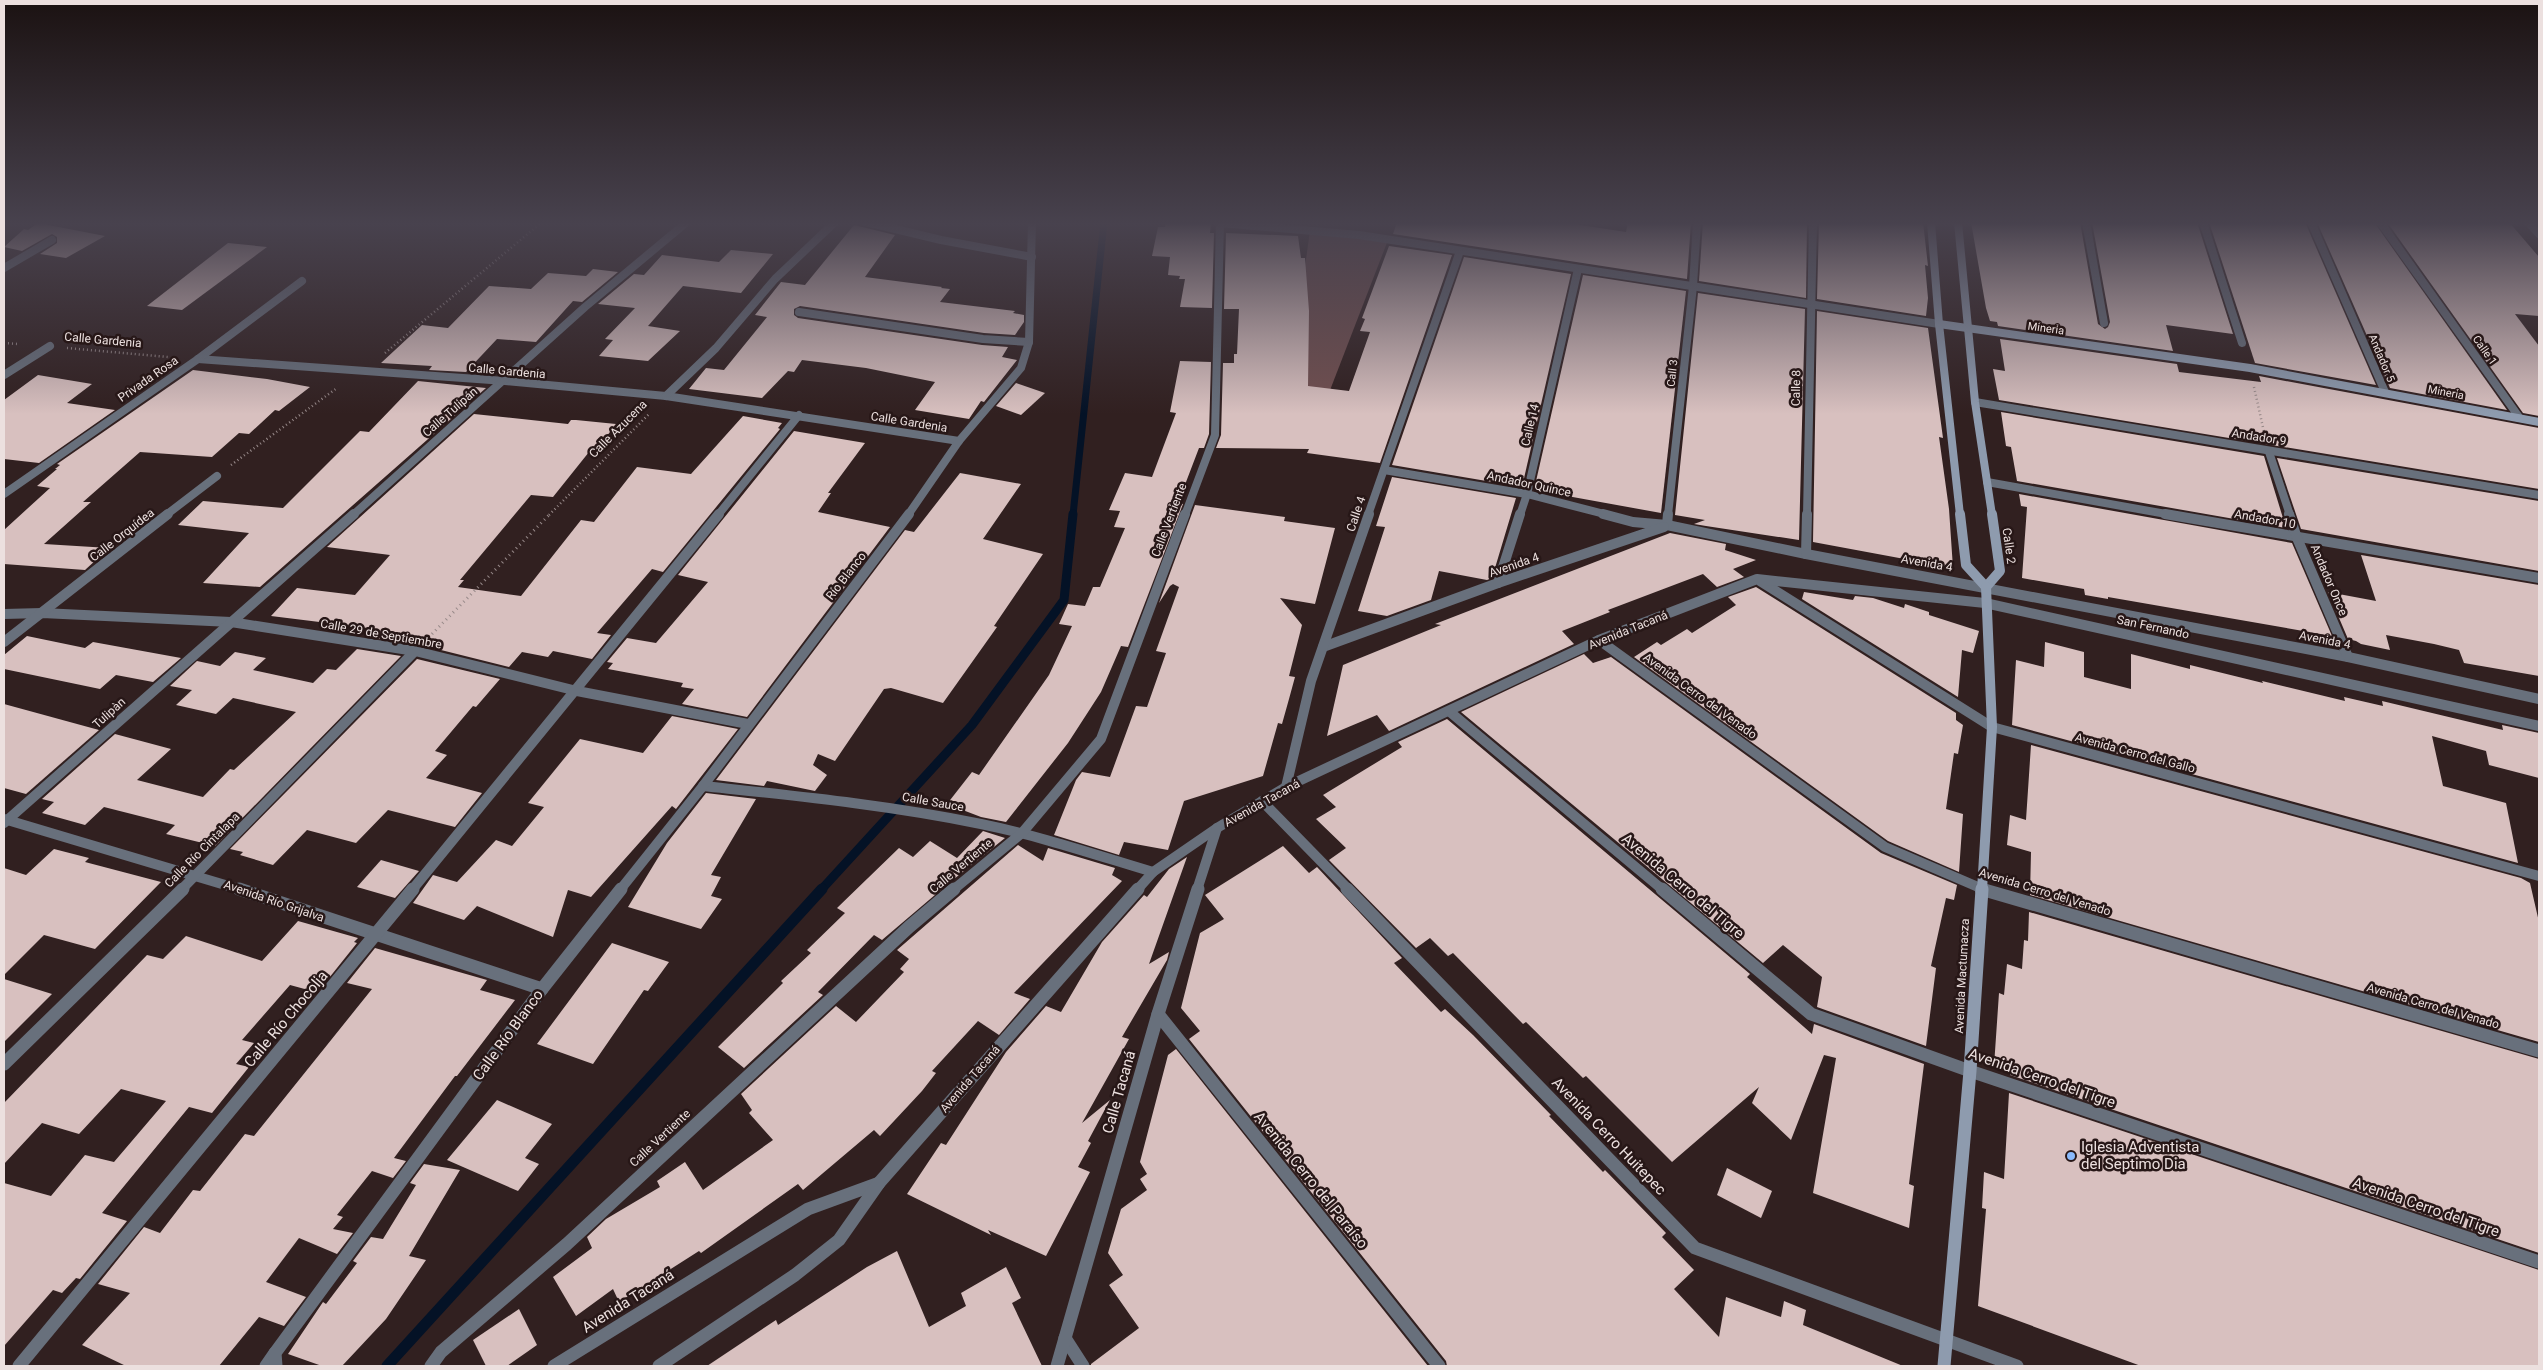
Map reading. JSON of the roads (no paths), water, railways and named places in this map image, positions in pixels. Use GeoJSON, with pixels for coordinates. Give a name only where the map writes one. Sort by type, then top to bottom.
{"type":"FeatureCollection","features":[{"type":"Feature","properties":{"kind":"street","name":"Privada Rosa"},"geometry":{"type":"LineString","coordinates":[[4,494],[198,360],[296,286]]}},
{"type":"Feature","properties":{"kind":"street","name":"Calle Tulipán"},"geometry":{"type":"LineString","coordinates":[[231,622],[610,286]]}},
{"type":"Feature","properties":{"kind":"street"},"geometry":{"type":"LineString","coordinates":[[666,396],[716,348],[769,286]]}},
{"type":"Feature","properties":{"kind":"street","name":"Río Blanco"},"geometry":{"type":"LineString","coordinates":[[748,724],[904,522],[959,441],[1021,368],[1029,342],[1031,286]]}},
{"type":"Feature","properties":{"kind":"street","name":"Calle Vertiente"},"geometry":{"type":"LineString","coordinates":[[431,1366],[441,1352],[567,1244],[909,928],[1022,833],[1101,739],[1215,435],[1219,286]]}},
{"type":"Feature","properties":{"kind":"street","name":"Calle 4"},"geometry":{"type":"LineString","coordinates":[[1286,788],[1311,681],[1448,286]]}},
{"type":"Feature","properties":{"kind":"street","name":"Calle 14"},"geometry":{"type":"LineString","coordinates":[[1498,583],[1527,494],[1574,286]]}},
{"type":"Feature","properties":{"kind":"street","name":"Mineria"},"geometry":{"type":"LineString","coordinates":[[1693,286],[1970,329],[2250,368],[2539,422]]}},
{"type":"Feature","properties":{"kind":"street","name":"Call 3"},"geometry":{"type":"LineString","coordinates":[[1667,525],[1693,286]]}},
{"type":"Feature","properties":{"kind":"street","name":"Calle 8"},"geometry":{"type":"LineString","coordinates":[[1806,554],[1811,286]]}},
{"type":"Feature","properties":{"kind":"street"},"geometry":{"type":"LineString","coordinates":[[1936,286],[1966,565],[1986,587]]}},
{"type":"Feature","properties":{"kind":"street","name":"Calle 2"},"geometry":{"type":"LineString","coordinates":[[1965,286],[1975,402],[2000,571],[1986,587]]}},
{"type":"Feature","properties":{"kind":"street"},"geometry":{"type":"LineString","coordinates":[[2098,286],[2104,322]]}},
{"type":"Feature","properties":{"kind":"street"},"geometry":{"type":"LineString","coordinates":[[2224,286],[2242,343]]}},
{"type":"Feature","properties":{"kind":"street","name":"Andador 5"},"geometry":{"type":"LineString","coordinates":[[2339,286],[2384,392]]}},
{"type":"Feature","properties":{"kind":"street","name":"Calle 1"},"geometry":{"type":"LineString","coordinates":[[2425,286],[2519,418]]}},
{"type":"Feature","properties":{"kind":"street"},"geometry":{"type":"LineString","coordinates":[[799,312],[984,339],[1029,342]]}},
{"type":"Feature","properties":{"kind":"street"},"geometry":{"type":"LineString","coordinates":[[4,375],[50,346]]}},
{"type":"Feature","properties":{"kind":"street","name":"Calle Gardenia"},"geometry":{"type":"LineString","coordinates":[[198,360],[505,381],[666,396],[959,441]]}},
{"type":"Feature","properties":{"kind":"street","name":"Andador 9"},"geometry":{"type":"LineString","coordinates":[[1975,402],[2269,452],[2539,495]]}},
{"type":"Feature","properties":{"kind":"street","name":"Calle Río Chocolja"},"geometry":{"type":"LineString","coordinates":[[19,1366],[578,691],[799,415]]}},
{"type":"Feature","properties":{"kind":"street","name":"Andador Once"},"geometry":{"type":"LineString","coordinates":[[2269,452],[2297,538],[2348,657]]}},
{"type":"Feature","properties":{"kind":"street","name":"Andador Quince"},"geometry":{"type":"LineString","coordinates":[[1384,470],[1527,494],[1633,522],[1667,525]]}},
{"type":"Feature","properties":{"kind":"street","name":"Calle Orquídea"},"geometry":{"type":"LineString","coordinates":[[4,642],[217,476]]}},
{"type":"Feature","properties":{"kind":"street","name":"Andador 10"},"geometry":{"type":"LineString","coordinates":[[1987,482],[2297,538],[2539,578]]}},
{"type":"Feature","properties":{"kind":"street","name":"Avenida 4"},"geometry":{"type":"LineString","coordinates":[[1323,647],[1498,583],[1667,525],[1806,554],[2348,657],[2539,699]]}},
{"type":"Feature","properties":{"kind":"street","name":"San Fernando"},"geometry":{"type":"LineString","coordinates":[[1756,579],[1986,603],[2539,726]]}},
{"type":"Feature","properties":{"kind":"street","name":"Avenida Tacaná"},"geometry":{"type":"LineString","coordinates":[[659,1366],[795,1275],[839,1240],[879,1183],[1153,872],[1217,828],[1286,788],[1599,640],[1756,579]]}},
{"type":"Feature","properties":{"kind":"street","name":"Avenida Cerro del Gallo"},"geometry":{"type":"LineString","coordinates":[[1756,579],[1992,727],[2539,876]]}},
{"type":"Feature","properties":{"kind":"street","name":"Avenida Mactumacza"},"geometry":{"type":"LineString","coordinates":[[1944,1366],[1970,1071],[1980,889],[1992,727],[1991,653],[1986,587]]}},
{"type":"Feature","properties":{"kind":"street","name":"Calle 29 de Septiembre"},"geometry":{"type":"LineString","coordinates":[[4,614],[42,613],[231,622],[416,651],[578,691],[748,724]]}},
{"type":"Feature","properties":{"kind":"street","name":"Tulipàn"},"geometry":{"type":"LineString","coordinates":[[5,821],[231,622]]}},
{"type":"Feature","properties":{"kind":"street","name":"Avenida Cerro del Venado"},"geometry":{"type":"LineString","coordinates":[[1599,640],[1885,847],[1980,889],[2539,1051]]}},
{"type":"Feature","properties":{"kind":"street","name":"Calle Río Cintalapa"},"geometry":{"type":"LineString","coordinates":[[4,1064],[197,874],[416,651]]}},
{"type":"Feature","properties":{"kind":"street","name":"Avenida Cerro del Tigre"},"geometry":{"type":"LineString","coordinates":[[1450,712],[1811,1014],[1970,1071],[2539,1262]]}},
{"type":"Feature","properties":{"kind":"street","name":"Calle Río Blanco"},"geometry":{"type":"LineString","coordinates":[[266,1366],[276,1359],[542,989],[702,786],[748,724]]}},
{"type":"Feature","properties":{"kind":"street","name":"Calle Sauce"},"geometry":{"type":"LineString","coordinates":[[702,786],[855,803],[933,815],[1022,833],[1153,872]]}},
{"type":"Feature","properties":{"kind":"street","name":"Avenida Cerro Huitepec"},"geometry":{"type":"LineString","coordinates":[[1262,801],[1695,1248],[2017,1366]]}},
{"type":"Feature","properties":{"kind":"street","name":"Avenida Río Grijalva"},"geometry":{"type":"LineString","coordinates":[[5,821],[197,874],[376,936],[542,989]]}},
{"type":"Feature","properties":{"kind":"street","name":"Calle Tacaná"},"geometry":{"type":"LineString","coordinates":[[1057,1366],[1158,1014],[1217,828]]}},
{"type":"Feature","properties":{"kind":"street","name":"Avenida Cerro del Paraíso"},"geometry":{"type":"LineString","coordinates":[[1158,1014],[1439,1366]]}},
{"type":"Feature","properties":{"kind":"street","name":"Avenida Tacaná"},"geometry":{"type":"LineString","coordinates":[[554,1366],[808,1209],[879,1183]]}},
{"type":"Feature","properties":{"kind":"street"},"geometry":{"type":"LineString","coordinates":[[1065,1338],[1083,1366]]}},
{"type":"Feature","properties":{"kind":"waterway"},"geometry":{"type":"LineString","coordinates":[[1073,515],[1097,286]]}},
{"type":"Feature","properties":{"kind":"waterway"},"geometry":{"type":"LineString","coordinates":[[821,890],[972,725],[1064,600],[1073,514]]}},
{"type":"Feature","properties":{"kind":"waterway"},"geometry":{"type":"LineString","coordinates":[[387,1366],[822,889]]}},
{"type":"Feature","properties":{"kind":"place","name":"Iglesia Adventista del Septimo Dia"},"geometry":{"type":"Point","coordinates":[2071,1156]}}]}
